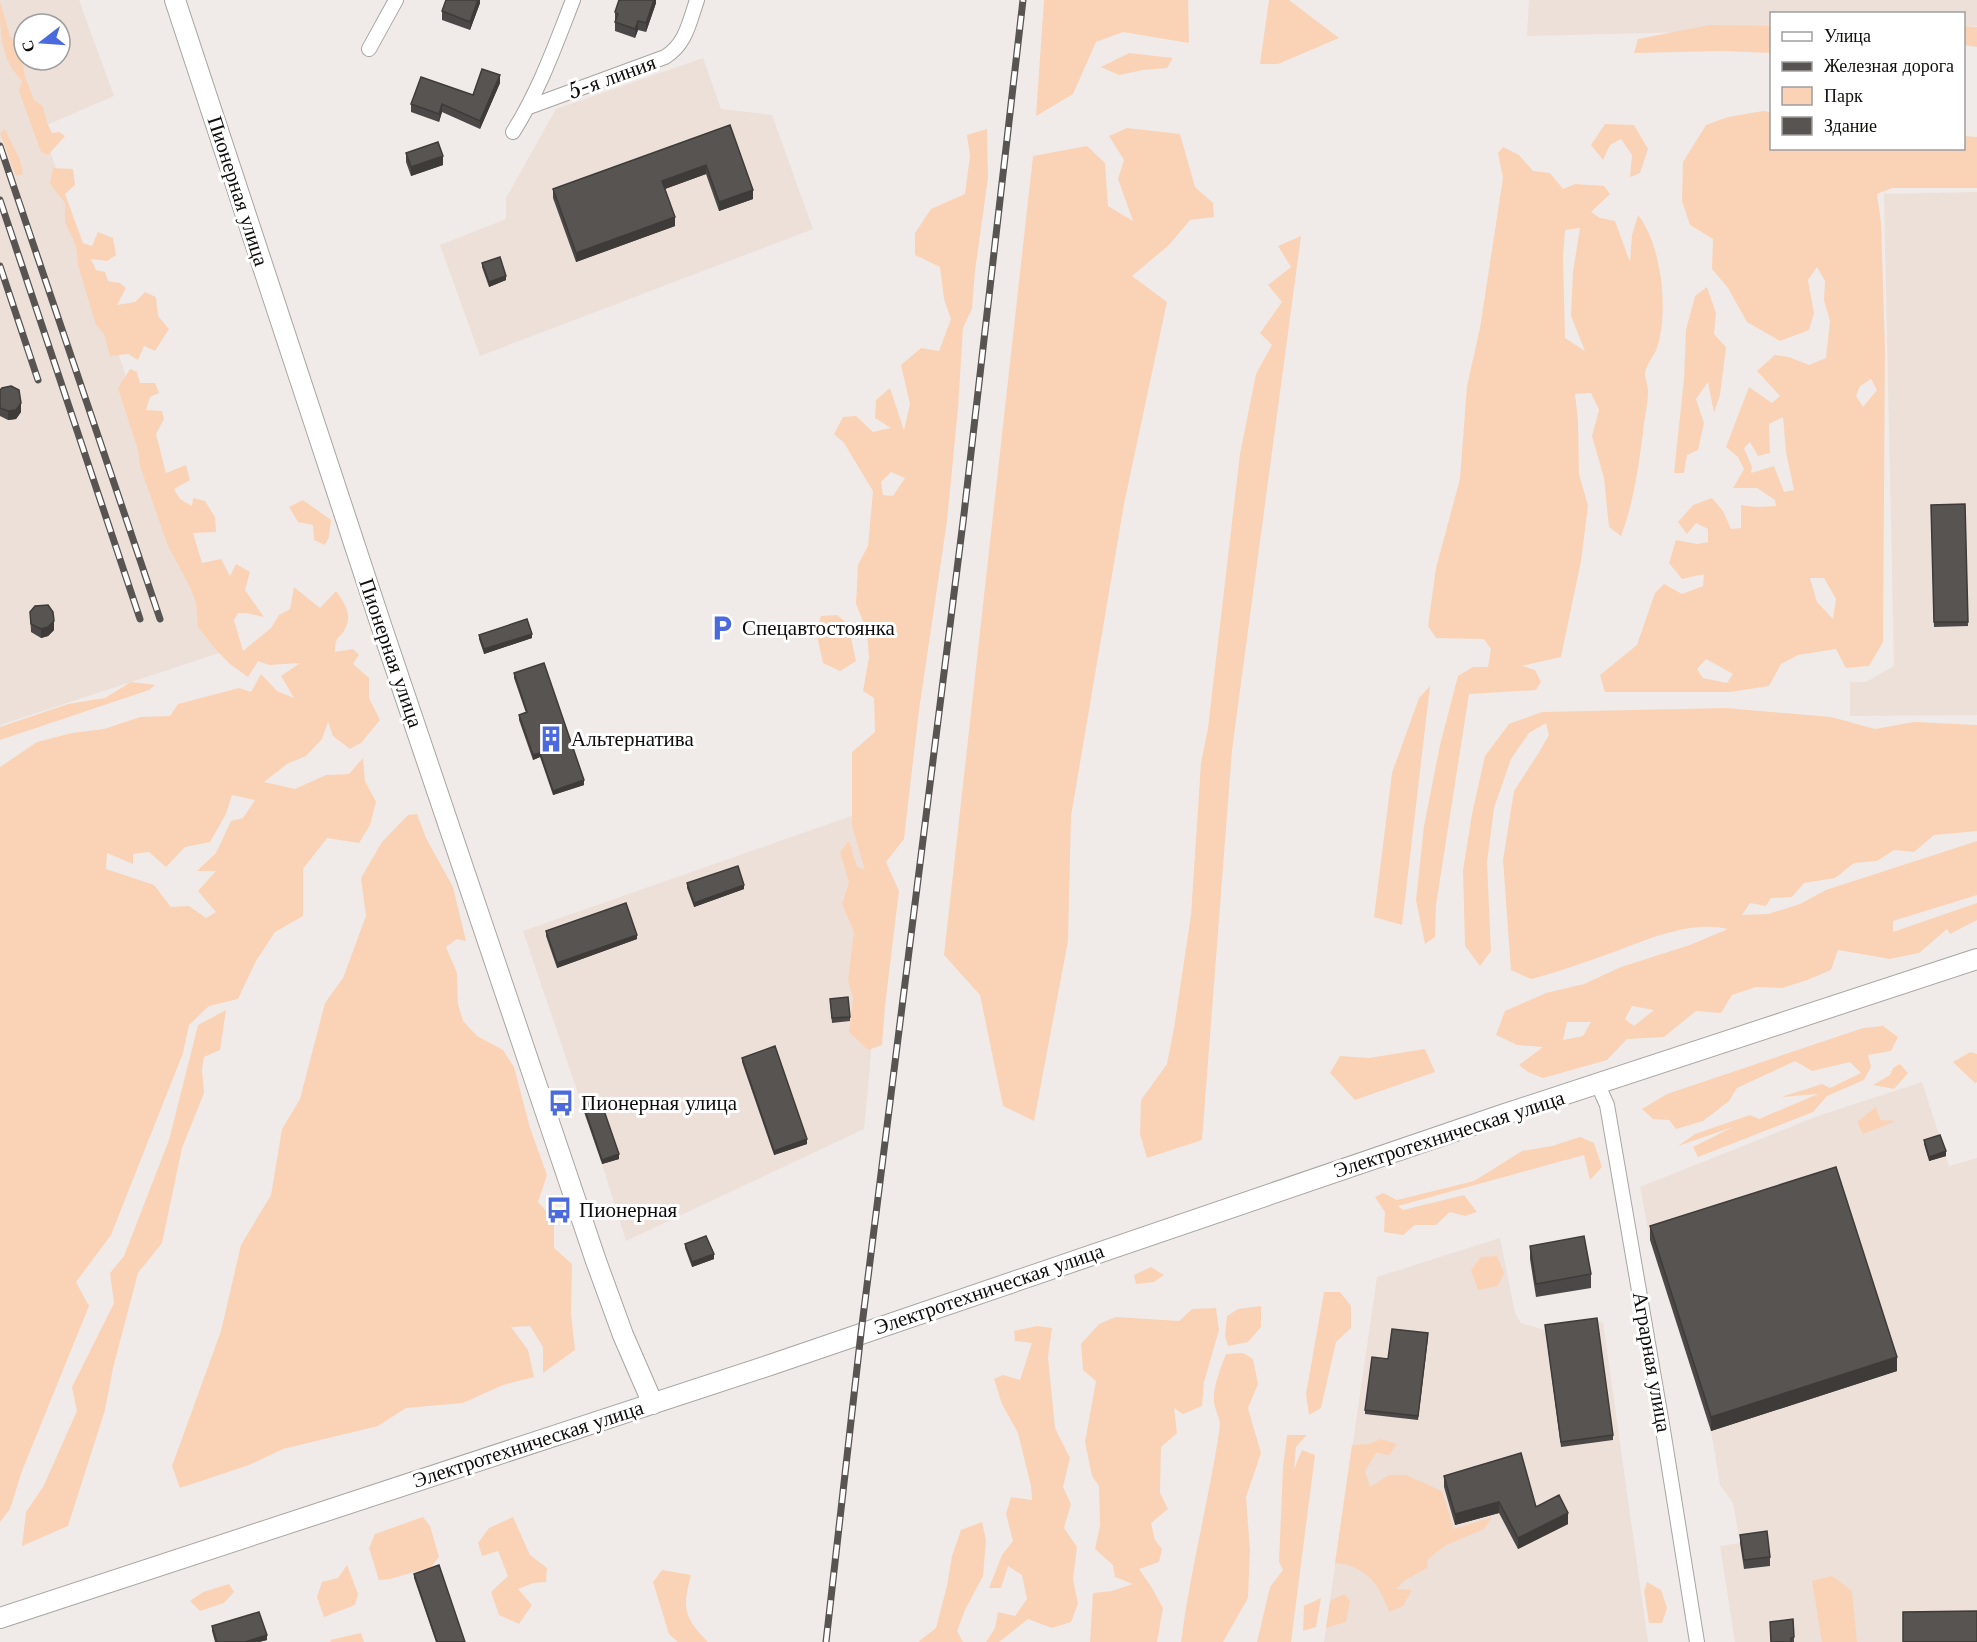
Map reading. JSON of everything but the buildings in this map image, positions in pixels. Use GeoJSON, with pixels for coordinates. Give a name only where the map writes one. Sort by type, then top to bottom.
{"type":"FeatureCollection","features":[{"type":"Feature","properties":{"kind":"main road","name":"Пионерная улица"},"geometry":{"type":"LineString","coordinates":[[175,0],[381,625],[596,1261],[623,1335],[653,1404]]}},
{"type":"Feature","properties":{"kind":"main road","name":"Электротехническая улица"},"geometry":{"type":"LineString","coordinates":[[0,1618],[653,1404],[1502,1115],[1977,959]]}},
{"type":"Feature","properties":{"kind":"street"},"geometry":{"type":"LineString","coordinates":[[369,49],[396,0]]}},
{"type":"Feature","properties":{"kind":"street"},"geometry":{"type":"LineString","coordinates":[[513,132],[529,107],[544,76],[573,0]]}},
{"type":"Feature","properties":{"kind":"street","name":"5-я линия"},"geometry":{"type":"LineString","coordinates":[[529,107],[665,57],[676,50],[688,28],[697,0]]}},
{"type":"Feature","properties":{"kind":"street","name":"Аграрная улица"},"geometry":{"type":"LineString","coordinates":[[1598,1085],[1607,1105],[1697,1642]]}},
{"type":"Feature","properties":{"kind":"shaded area"},"geometry":{"type":"Polygon","coordinates":[[[0,0],[79,0],[114,96],[42,127],[219,653],[0,725],[0,0]]]}},
{"type":"Feature","properties":{"kind":"shaded area"},"geometry":{"type":"Polygon","coordinates":[[[1529,0],[1977,0],[1977,26],[1965,26],[1965,12],[1770,12],[1770,30],[1527,36],[1529,0]]]}},
{"type":"Feature","properties":{"kind":"shaded area"},"geometry":{"type":"Polygon","coordinates":[[[703,58],[721,109],[772,115],[813,229],[480,356],[440,245],[506,219],[506,198],[556,109],[703,58]]]}},
{"type":"Feature","properties":{"kind":"shaded area"},"geometry":{"type":"Polygon","coordinates":[[[1977,192],[1977,715],[1850,716],[1850,682],[1866,682],[1894,666],[1884,194],[1977,192]]]}},
{"type":"Feature","properties":{"kind":"shaded area"},"geometry":{"type":"Polygon","coordinates":[[[857,814],[884,835],[864,1129],[626,1241],[523,931],[857,814]]]}},
{"type":"Feature","properties":{"kind":"shaded area"},"geometry":{"type":"Polygon","coordinates":[[[1922,1082],[1949,1166],[1977,1158],[1977,1642],[1735,1642],[1720,1546],[1740,1543],[1733,1503],[1720,1485],[1711,1431],[1650,1240],[1640,1187],[1818,1116],[1922,1082]]]}},
{"type":"Feature","properties":{"kind":"shaded area"},"geometry":{"type":"Polygon","coordinates":[[[1500,1238],[1515,1313],[1521,1323],[1545,1330],[1603,1322],[1648,1642],[1324,1642],[1377,1277],[1500,1238]]]}},
{"type":"Feature","properties":{"kind":"green space"},"geometry":{"type":"Polygon","coordinates":[[[1044,0],[1188,0],[1189,43],[1123,32],[1096,42],[1073,94],[1036,116],[1044,0]]]}},
{"type":"Feature","properties":{"kind":"green space"},"geometry":{"type":"Polygon","coordinates":[[[1269,0],[1289,0],[1339,38],[1278,64],[1260,64],[1269,0]]]}},
{"type":"Feature","properties":{"kind":"green space"},"geometry":{"type":"Polygon","coordinates":[[[0,1],[12,39],[12,68],[5,54],[1,34],[0,1]]]}},
{"type":"Feature","properties":{"kind":"green space"},"geometry":{"type":"Polygon","coordinates":[[[1710,25],[1770,26],[1770,53],[1722,51],[1634,53],[1638,39],[1710,25]]]}},
{"type":"Feature","properties":{"kind":"green space"},"geometry":{"type":"Polygon","coordinates":[[[1965,26],[1977,27],[1977,47],[1965,45],[1965,26]]]}},
{"type":"Feature","properties":{"kind":"green space"},"geometry":{"type":"Polygon","coordinates":[[[1129,53],[1173,58],[1167,68],[1119,75],[1101,67],[1129,53]]]}},
{"type":"Feature","properties":{"kind":"green space"},"geometry":{"type":"Polygon","coordinates":[[[15,72],[24,72],[34,100],[43,106],[52,133],[59,132],[65,136],[48,155],[41,152],[19,91],[22,81],[15,72]]]}},
{"type":"Feature","properties":{"kind":"green space"},"geometry":{"type":"Polygon","coordinates":[[[1770,112],[1770,150],[1965,150],[1965,136],[1977,137],[1977,188],[1892,188],[1877,194],[1881,222],[1885,349],[1883,642],[1869,666],[1846,668],[1836,649],[1798,655],[1781,664],[1769,686],[1730,692],[1605,692],[1600,675],[1637,645],[1655,593],[1664,584],[1682,594],[1703,586],[1704,574],[1682,579],[1669,563],[1676,540],[1697,544],[1708,542],[1708,529],[1696,523],[1687,534],[1678,522],[1693,505],[1712,498],[1723,511],[1731,529],[1741,528],[1741,505],[1776,506],[1775,500],[1757,488],[1733,488],[1744,469],[1738,457],[1726,447],[1749,387],[1772,403],[1780,396],[1757,371],[1775,355],[1789,357],[1809,365],[1826,358],[1830,321],[1824,300],[1825,281],[1817,267],[1808,280],[1814,313],[1809,330],[1780,341],[1747,322],[1728,288],[1712,269],[1713,239],[1690,225],[1682,201],[1683,162],[1706,125],[1728,117],[1770,112]],[[1871,379],[1860,386],[1856,396],[1863,407],[1877,390],[1871,379]],[[1783,417],[1769,424],[1770,453],[1758,456],[1750,442],[1744,448],[1752,467],[1751,473],[1774,466],[1784,492],[1794,490],[1786,452],[1783,417]],[[1810,578],[1817,602],[1833,619],[1836,599],[1824,578],[1810,578]],[[1706,659],[1697,669],[1703,678],[1727,683],[1733,674],[1706,659]]]}},
{"type":"Feature","properties":{"kind":"green space"},"geometry":{"type":"Polygon","coordinates":[[[1605,124],[1634,125],[1648,149],[1640,173],[1630,177],[1632,155],[1621,139],[1610,145],[1603,160],[1591,145],[1605,124]]]}},
{"type":"Feature","properties":{"kind":"green space"},"geometry":{"type":"Polygon","coordinates":[[[1127,128],[1180,134],[1195,187],[1213,203],[1214,217],[1190,220],[1169,245],[1132,276],[1167,302],[1124,504],[1071,816],[1068,941],[1034,1121],[1003,1106],[980,995],[944,955],[1033,156],[1087,146],[1105,163],[1108,206],[1133,221],[1118,179],[1124,160],[1109,136],[1127,128]]]}},
{"type":"Feature","properties":{"kind":"green space"},"geometry":{"type":"Polygon","coordinates":[[[5,129],[20,160],[23,174],[16,176],[0,133],[5,129]]]}},
{"type":"Feature","properties":{"kind":"green space"},"geometry":{"type":"Polygon","coordinates":[[[987,129],[988,178],[972,309],[963,328],[947,521],[919,710],[904,839],[886,862],[899,891],[882,1045],[868,1050],[849,1032],[853,998],[848,980],[854,932],[842,904],[849,883],[840,852],[849,841],[857,867],[865,870],[852,826],[852,752],[875,732],[874,698],[863,691],[869,657],[867,631],[856,604],[858,565],[868,546],[873,491],[844,443],[834,434],[843,417],[856,416],[873,432],[891,428],[875,418],[876,400],[890,388],[904,430],[910,404],[901,365],[921,348],[939,351],[951,319],[944,299],[940,267],[915,255],[915,233],[931,209],[965,194],[970,156],[967,135],[987,129]],[[891,472],[881,482],[883,495],[893,496],[905,478],[891,472]]]}},
{"type":"Feature","properties":{"kind":"green space"},"geometry":{"type":"Polygon","coordinates":[[[1503,147],[1519,155],[1533,171],[1550,173],[1563,189],[1575,184],[1604,186],[1610,194],[1591,212],[1600,218],[1615,221],[1630,262],[1632,235],[1638,215],[1653,243],[1658,261],[1663,298],[1661,333],[1657,348],[1645,373],[1648,396],[1639,459],[1632,498],[1621,536],[1609,527],[1604,478],[1592,436],[1599,410],[1591,393],[1575,394],[1579,474],[1588,506],[1581,561],[1561,657],[1522,666],[1535,670],[1541,682],[1536,690],[1469,694],[1436,905],[1435,937],[1425,944],[1416,900],[1424,826],[1440,745],[1458,676],[1473,667],[1488,667],[1491,649],[1484,639],[1436,638],[1428,626],[1436,568],[1460,479],[1467,386],[1480,328],[1503,178],[1498,153],[1503,147]],[[1580,228],[1565,230],[1563,256],[1565,338],[1585,351],[1571,316],[1573,272],[1580,228]]]}},
{"type":"Feature","properties":{"kind":"green space"},"geometry":{"type":"Polygon","coordinates":[[[53,168],[73,169],[75,185],[65,194],[83,243],[92,246],[98,232],[113,238],[116,255],[107,261],[91,259],[96,270],[105,272],[108,281],[120,283],[126,288],[117,305],[135,302],[145,292],[156,297],[158,316],[169,329],[155,351],[144,346],[138,360],[128,354],[110,356],[104,334],[96,325],[78,265],[76,246],[65,222],[65,203],[50,184],[53,168]]]}},
{"type":"Feature","properties":{"kind":"green space"},"geometry":{"type":"Polygon","coordinates":[[[1301,236],[1232,750],[1202,1140],[1147,1158],[1140,1134],[1141,1100],[1167,1064],[1174,1028],[1191,915],[1201,763],[1208,728],[1240,454],[1256,374],[1272,345],[1260,333],[1282,302],[1268,285],[1291,267],[1278,246],[1301,236]]]}},
{"type":"Feature","properties":{"kind":"green space"},"geometry":{"type":"Polygon","coordinates":[[[1707,287],[1716,313],[1714,334],[1726,347],[1720,395],[1714,413],[1708,382],[1696,399],[1704,423],[1698,450],[1687,455],[1684,473],[1674,473],[1684,379],[1686,330],[1695,296],[1707,287]]]}},
{"type":"Feature","properties":{"kind":"green space"},"geometry":{"type":"Polygon","coordinates":[[[130,369],[137,372],[140,383],[155,383],[159,393],[150,397],[146,410],[162,411],[164,419],[156,434],[166,473],[186,465],[190,480],[174,489],[180,499],[192,506],[193,498],[205,501],[215,517],[216,532],[193,533],[202,563],[221,559],[230,576],[236,564],[250,572],[245,590],[264,617],[238,613],[234,620],[243,651],[271,628],[279,615],[290,609],[294,587],[320,608],[336,591],[346,608],[348,622],[337,639],[335,652],[353,649],[359,655],[353,664],[369,678],[369,698],[380,720],[361,743],[350,749],[333,736],[328,722],[322,739],[306,756],[287,764],[264,782],[295,789],[326,775],[349,774],[363,758],[365,781],[376,802],[370,825],[359,843],[327,838],[303,869],[303,916],[275,932],[256,961],[238,999],[209,1006],[189,1025],[183,1053],[111,1235],[76,1282],[89,1306],[22,1471],[10,1509],[0,1522],[0,767],[37,742],[72,733],[104,729],[140,717],[170,716],[178,704],[239,688],[251,692],[261,674],[277,691],[294,698],[281,676],[300,663],[269,665],[258,661],[248,677],[217,651],[198,627],[196,603],[168,546],[140,466],[138,450],[118,388],[130,369]],[[232,795],[226,814],[210,842],[185,847],[166,867],[149,852],[133,854],[133,864],[107,853],[106,869],[154,885],[171,907],[189,906],[206,918],[216,912],[198,891],[216,871],[197,871],[216,853],[231,821],[243,818],[255,800],[232,795]]]}},
{"type":"Feature","properties":{"kind":"green space"},"geometry":{"type":"Polygon","coordinates":[[[303,500],[331,520],[329,537],[325,545],[314,540],[313,525],[298,522],[289,507],[303,500]]]}},
{"type":"Feature","properties":{"kind":"green space"},"geometry":{"type":"Polygon","coordinates":[[[837,615],[848,624],[856,661],[840,671],[823,663],[816,631],[821,616],[837,615]]]}},
{"type":"Feature","properties":{"kind":"green space"},"geometry":{"type":"Polygon","coordinates":[[[131,682],[155,685],[149,690],[0,740],[0,727],[68,704],[105,698],[131,682]]]}},
{"type":"Feature","properties":{"kind":"green space"},"geometry":{"type":"Polygon","coordinates":[[[1430,686],[1402,925],[1374,917],[1392,773],[1419,698],[1430,686]]]}},
{"type":"Feature","properties":{"kind":"green space"},"geometry":{"type":"Polygon","coordinates":[[[1726,708],[1831,717],[1875,729],[1914,722],[1977,725],[1977,831],[1934,835],[1914,852],[1894,850],[1877,861],[1854,863],[1835,878],[1804,883],[1792,897],[1771,898],[1766,906],[1750,903],[1742,915],[1768,914],[1800,904],[1826,890],[1977,841],[1977,895],[1893,921],[1893,932],[1977,903],[1977,920],[1950,934],[1947,929],[1919,953],[1890,959],[1838,950],[1831,970],[1782,988],[1756,987],[1732,995],[1721,1013],[1696,1011],[1664,1037],[1627,1039],[1607,1060],[1543,1078],[1528,1072],[1519,1065],[1543,1047],[1517,1045],[1496,1035],[1505,1011],[1546,993],[1584,984],[1621,967],[1690,945],[1728,929],[1698,927],[1683,929],[1531,979],[1511,970],[1503,860],[1514,791],[1549,735],[1546,723],[1529,733],[1511,759],[1494,808],[1487,862],[1491,951],[1480,966],[1465,946],[1463,870],[1485,756],[1509,724],[1542,712],[1726,708]],[[1632,1006],[1625,1019],[1634,1026],[1654,1010],[1632,1006]],[[1567,1022],[1563,1040],[1583,1036],[1591,1022],[1567,1022]]]}},
{"type":"Feature","properties":{"kind":"green space"},"geometry":{"type":"Polygon","coordinates":[[[417,814],[426,838],[453,887],[466,941],[457,939],[446,947],[457,973],[458,1004],[463,1021],[477,1036],[503,1050],[514,1067],[530,1128],[547,1175],[538,1202],[554,1220],[554,1248],[572,1264],[571,1313],[575,1350],[543,1373],[543,1347],[530,1326],[511,1327],[528,1350],[534,1377],[503,1385],[463,1403],[406,1408],[378,1426],[283,1449],[249,1465],[180,1488],[172,1466],[221,1331],[241,1245],[271,1195],[282,1129],[300,1099],[325,1003],[343,978],[366,916],[361,878],[382,842],[408,815],[417,814]]]}},
{"type":"Feature","properties":{"kind":"green space"},"geometry":{"type":"Polygon","coordinates":[[[226,1010],[220,1050],[204,1057],[202,1069],[204,1093],[182,1148],[162,1243],[138,1273],[113,1368],[105,1410],[68,1526],[22,1546],[26,1512],[43,1487],[77,1411],[72,1387],[114,1303],[110,1273],[124,1256],[169,1140],[198,1025],[226,1010]]]}},
{"type":"Feature","properties":{"kind":"green space"},"geometry":{"type":"Polygon","coordinates":[[[1883,1026],[1898,1037],[1891,1051],[1868,1055],[1871,1067],[1864,1080],[1827,1096],[1813,1112],[1698,1157],[1693,1147],[1733,1127],[1678,1146],[1695,1134],[1750,1115],[1759,1119],[1818,1094],[1781,1097],[1822,1084],[1830,1088],[1861,1073],[1850,1062],[1812,1071],[1795,1061],[1737,1088],[1729,1101],[1703,1121],[1676,1129],[1669,1120],[1653,1119],[1642,1109],[1667,1094],[1863,1028],[1883,1026]]]}},
{"type":"Feature","properties":{"kind":"green space"},"geometry":{"type":"Polygon","coordinates":[[[1425,1049],[1435,1072],[1355,1100],[1330,1073],[1340,1056],[1369,1058],[1425,1049]]]}},
{"type":"Feature","properties":{"kind":"green space"},"geometry":{"type":"Polygon","coordinates":[[[1970,1052],[1977,1054],[1977,1082],[1975,1083],[1953,1062],[1970,1052]]]}},
{"type":"Feature","properties":{"kind":"green space"},"geometry":{"type":"Polygon","coordinates":[[[1900,1064],[1908,1073],[1894,1089],[1873,1085],[1890,1075],[1893,1068],[1900,1064]]]}},
{"type":"Feature","properties":{"kind":"green space"},"geometry":{"type":"Polygon","coordinates":[[[1876,1107],[1880,1120],[1896,1121],[1863,1134],[1857,1122],[1876,1107]]]}},
{"type":"Feature","properties":{"kind":"green space"},"geometry":{"type":"Polygon","coordinates":[[[1580,1137],[1594,1143],[1602,1167],[1590,1180],[1584,1155],[1398,1206],[1403,1210],[1464,1195],[1477,1212],[1465,1216],[1450,1212],[1436,1225],[1415,1225],[1403,1235],[1384,1232],[1385,1212],[1375,1197],[1383,1193],[1397,1200],[1474,1181],[1522,1151],[1552,1146],[1580,1137]]]}},
{"type":"Feature","properties":{"kind":"green space"},"geometry":{"type":"Polygon","coordinates":[[[1497,1256],[1504,1273],[1498,1286],[1478,1290],[1471,1270],[1481,1257],[1497,1256]]]}},
{"type":"Feature","properties":{"kind":"green space"},"geometry":{"type":"Polygon","coordinates":[[[1151,1267],[1164,1275],[1154,1282],[1136,1284],[1134,1275],[1151,1267]]]}},
{"type":"Feature","properties":{"kind":"green space"},"geometry":{"type":"Polygon","coordinates":[[[1324,1292],[1340,1292],[1351,1306],[1351,1328],[1336,1342],[1321,1408],[1309,1415],[1306,1394],[1324,1292]]]}},
{"type":"Feature","properties":{"kind":"green space"},"geometry":{"type":"Polygon","coordinates":[[[1261,1306],[1261,1327],[1248,1342],[1228,1346],[1225,1336],[1227,1316],[1238,1309],[1261,1306]]]}},
{"type":"Feature","properties":{"kind":"green space"},"geometry":{"type":"Polygon","coordinates":[[[1216,1308],[1219,1330],[1204,1382],[1202,1406],[1183,1414],[1174,1408],[1177,1433],[1161,1447],[1160,1493],[1168,1509],[1151,1523],[1155,1540],[1162,1549],[1159,1562],[1139,1569],[1163,1608],[1157,1642],[1090,1642],[1093,1593],[1112,1591],[1133,1584],[1115,1577],[1113,1565],[1095,1549],[1100,1526],[1099,1486],[1092,1476],[1085,1442],[1096,1381],[1083,1370],[1081,1344],[1099,1324],[1116,1317],[1179,1321],[1192,1309],[1216,1308]]]}},
{"type":"Feature","properties":{"kind":"green space"},"geometry":{"type":"Polygon","coordinates":[[[1037,1326],[1052,1328],[1048,1357],[1055,1428],[1070,1458],[1063,1487],[1071,1504],[1064,1528],[1077,1547],[1073,1579],[1078,1604],[1071,1622],[1052,1628],[1028,1619],[999,1642],[986,1642],[995,1628],[998,1612],[1015,1616],[1027,1599],[1022,1575],[1008,1566],[1001,1588],[989,1588],[1002,1555],[1013,1541],[1006,1514],[1011,1497],[1032,1500],[1031,1486],[1018,1433],[1002,1404],[994,1379],[1003,1375],[1020,1380],[1032,1343],[1015,1341],[1014,1331],[1037,1326]]]}},
{"type":"Feature","properties":{"kind":"green space"},"geometry":{"type":"Polygon","coordinates":[[[1243,1353],[1253,1359],[1258,1384],[1248,1408],[1261,1453],[1246,1497],[1250,1550],[1248,1598],[1223,1642],[1181,1642],[1219,1433],[1220,1421],[1214,1401],[1215,1388],[1226,1354],[1243,1353]]]}},
{"type":"Feature","properties":{"kind":"green space"},"geometry":{"type":"Polygon","coordinates":[[[1287,1435],[1307,1435],[1296,1447],[1294,1469],[1302,1450],[1315,1455],[1291,1642],[1257,1642],[1270,1587],[1283,1570],[1279,1562],[1283,1467],[1287,1435]]]}},
{"type":"Feature","properties":{"kind":"green space"},"geometry":{"type":"Polygon","coordinates":[[[1380,1439],[1397,1444],[1389,1455],[1376,1453],[1365,1471],[1370,1487],[1389,1475],[1406,1475],[1442,1491],[1454,1529],[1492,1517],[1484,1529],[1446,1545],[1428,1559],[1427,1568],[1405,1580],[1396,1589],[1412,1590],[1403,1606],[1389,1612],[1376,1585],[1364,1572],[1335,1563],[1352,1445],[1370,1444],[1380,1439]]]}},
{"type":"Feature","properties":{"kind":"green space"},"geometry":{"type":"Polygon","coordinates":[[[423,1517],[430,1526],[439,1557],[431,1567],[379,1580],[369,1548],[375,1534],[423,1517]]]}},
{"type":"Feature","properties":{"kind":"green space"},"geometry":{"type":"Polygon","coordinates":[[[513,1517],[530,1555],[547,1568],[546,1582],[533,1583],[518,1589],[532,1605],[519,1624],[499,1615],[491,1592],[508,1576],[498,1551],[482,1556],[478,1543],[489,1528],[513,1517]]]}},
{"type":"Feature","properties":{"kind":"green space"},"geometry":{"type":"Polygon","coordinates":[[[982,1522],[986,1540],[983,1576],[957,1631],[963,1642],[918,1642],[936,1628],[952,1556],[961,1530],[982,1522]]]}},
{"type":"Feature","properties":{"kind":"green space"},"geometry":{"type":"Polygon","coordinates":[[[347,1565],[358,1594],[355,1605],[324,1617],[317,1597],[322,1582],[338,1578],[347,1565]]]}},
{"type":"Feature","properties":{"kind":"green space"},"geometry":{"type":"Polygon","coordinates":[[[662,1570],[691,1575],[686,1596],[687,1612],[694,1626],[708,1642],[678,1642],[669,1634],[653,1582],[662,1570]]]}},
{"type":"Feature","properties":{"kind":"green space"},"geometry":{"type":"Polygon","coordinates":[[[1832,1576],[1852,1591],[1857,1642],[1822,1642],[1812,1581],[1832,1576]]]}},
{"type":"Feature","properties":{"kind":"green space"},"geometry":{"type":"Polygon","coordinates":[[[1647,1582],[1661,1590],[1667,1608],[1662,1623],[1649,1623],[1644,1591],[1647,1582]]]}},
{"type":"Feature","properties":{"kind":"green space"},"geometry":{"type":"Polygon","coordinates":[[[229,1584],[234,1592],[224,1603],[200,1611],[190,1601],[203,1592],[229,1584]]]}},
{"type":"Feature","properties":{"kind":"green space"},"geometry":{"type":"Polygon","coordinates":[[[1344,1594],[1350,1600],[1346,1622],[1326,1628],[1330,1601],[1344,1594]]]}},
{"type":"Feature","properties":{"kind":"green space"},"geometry":{"type":"Polygon","coordinates":[[[1321,1598],[1316,1627],[1303,1631],[1304,1606],[1321,1598]]]}},
{"type":"Feature","properties":{"kind":"green space"},"geometry":{"type":"Polygon","coordinates":[[[361,1633],[364,1642],[331,1642],[330,1640],[361,1633]]]}},
{"type":"Feature","properties":{"kind":"railway"},"geometry":{"type":"LineString","coordinates":[[826,1642],[861,1333],[964,514],[1023,0]]}},
{"type":"Feature","properties":{"kind":"railway"},"geometry":{"type":"LineString","coordinates":[[0,146],[160,619]]}},
{"type":"Feature","properties":{"kind":"railway"},"geometry":{"type":"LineString","coordinates":[[0,200],[140,619]]}},
{"type":"Feature","properties":{"kind":"railway"},"geometry":{"type":"LineString","coordinates":[[0,266],[38,380]]}},
{"type":"Feature","properties":{"kind":"place","name":"Спецавтостоянка"},"geometry":{"type":"Point","coordinates":[722,628]}},
{"type":"Feature","properties":{"kind":"place","name":"Альтернатива"},"geometry":{"type":"Point","coordinates":[551,739]}},
{"type":"Feature","properties":{"kind":"place","name":"Пионерная улица"},"geometry":{"type":"Point","coordinates":[561,1103]}},
{"type":"Feature","properties":{"kind":"place","name":"Пионерная"},"geometry":{"type":"Point","coordinates":[559,1210]}}]}
